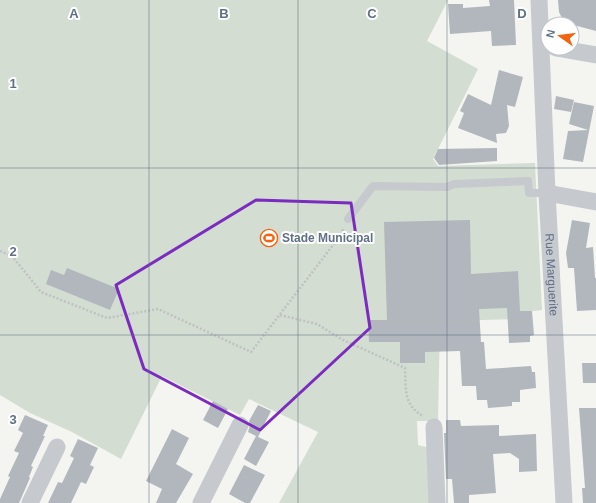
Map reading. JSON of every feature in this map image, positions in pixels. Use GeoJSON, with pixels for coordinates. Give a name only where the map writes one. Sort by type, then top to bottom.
{"type":"FeatureCollection","features":[{"type":"Feature","properties":{"kind":"street","name":"Rue Marguerite"},"geometry":{"type":"LineString","coordinates":[[539,0],[542,16]]}},
{"type":"Feature","properties":{"kind":"street"},"geometry":{"type":"LineString","coordinates":[[580,52],[596,55]]}},
{"type":"Feature","properties":{"kind":"street","name":"Rue Marguerite"},"geometry":{"type":"LineString","coordinates":[[549,56],[547,193],[564,503]]}},
{"type":"Feature","properties":{"kind":"street"},"geometry":{"type":"LineString","coordinates":[[547,193],[596,202]]}},
{"type":"Feature","properties":{"kind":"street"},"geometry":{"type":"LineString","coordinates":[[200,503],[240,425]]}},
{"type":"Feature","properties":{"kind":"street"},"geometry":{"type":"LineString","coordinates":[[434,427],[437,503]]}},
{"type":"Feature","properties":{"kind":"street"},"geometry":{"type":"LineString","coordinates":[[30,503],[57,447]]}},
{"type":"Feature","properties":{"kind":"lane"},"geometry":{"type":"LineString","coordinates":[[348,219],[373,186],[447,187],[454,184],[528,181],[529,194],[547,193]]}},
{"type":"Feature","properties":{"kind":"path"},"geometry":{"type":"LineString","coordinates":[[0,251],[12,256],[41,292],[48,295],[107,318],[158,309],[251,352],[340,236],[348,219]]}},
{"type":"Feature","properties":{"kind":"path"},"geometry":{"type":"LineString","coordinates":[[280,315],[317,324],[343,340],[405,368],[406,399],[416,412],[427,418],[434,427]]}},
{"type":"Feature","properties":{"kind":"highlighted area"},"geometry":{"type":"Polygon","coordinates":[[[256,200],[351,203],[370,328],[260,430],[144,369],[116,285],[256,200]]]}},
{"type":"Feature","properties":{"kind":"shaded area","name":"Stade Municipal"},"geometry":{"type":"Polygon","coordinates":[[[0,0],[448,0],[427,41],[478,69],[433,159],[438,166],[535,163],[542,310],[517,311],[517,319],[440,321],[438,421],[417,421],[418,445],[430,448],[432,503],[279,503],[318,432],[249,399],[240,415],[162,376],[121,459],[72,432],[30,413],[0,395],[0,0]]]}},
{"type":"Feature","properties":{"kind":"building"},"geometry":{"type":"Polygon","coordinates":[[[489,0],[514,0],[516,45],[492,46],[491,31],[450,34],[448,4],[463,4],[463,8],[490,6],[489,0]]]}},
{"type":"Feature","properties":{"kind":"building"},"geometry":{"type":"Polygon","coordinates":[[[558,0],[596,0],[596,31],[580,27],[580,16],[561,16],[559,12],[558,0]]]}},
{"type":"Feature","properties":{"kind":"building"},"geometry":{"type":"Polygon","coordinates":[[[499,70],[523,77],[515,107],[507,105],[509,126],[506,133],[496,134],[497,143],[458,128],[464,113],[460,111],[468,94],[491,105],[499,70]]]}},
{"type":"Feature","properties":{"kind":"building"},"geometry":{"type":"Polygon","coordinates":[[[556,96],[574,100],[571,112],[554,109],[556,96]]]}},
{"type":"Feature","properties":{"kind":"building"},"geometry":{"type":"Polygon","coordinates":[[[574,102],[594,106],[583,162],[563,159],[568,131],[588,130],[569,124],[574,102]]]}},
{"type":"Feature","properties":{"kind":"building"},"geometry":{"type":"Polygon","coordinates":[[[497,148],[497,161],[439,165],[434,158],[438,149],[497,148]]]}},
{"type":"Feature","properties":{"kind":"building"},"geometry":{"type":"Polygon","coordinates":[[[470,220],[471,274],[518,271],[520,311],[532,311],[534,335],[530,336],[530,342],[509,343],[507,308],[479,309],[481,342],[484,342],[486,369],[531,366],[532,372],[535,372],[536,388],[520,390],[520,402],[512,402],[512,406],[488,408],[487,400],[477,400],[476,386],[462,386],[460,351],[425,352],[425,363],[400,363],[400,342],[369,342],[368,320],[387,320],[384,222],[470,220]]]}},
{"type":"Feature","properties":{"kind":"building"},"geometry":{"type":"Polygon","coordinates":[[[572,220],[590,223],[586,248],[593,247],[596,278],[596,310],[577,311],[574,268],[568,268],[566,253],[572,220]]]}},
{"type":"Feature","properties":{"kind":"building"},"geometry":{"type":"Polygon","coordinates":[[[67,268],[119,289],[110,310],[46,284],[51,270],[64,275],[67,268]]]}},
{"type":"Feature","properties":{"kind":"building"},"geometry":{"type":"Polygon","coordinates":[[[582,363],[596,363],[596,383],[583,383],[582,363]]]}},
{"type":"Feature","properties":{"kind":"building"},"geometry":{"type":"Polygon","coordinates":[[[213,401],[228,409],[218,428],[203,420],[213,401]]]}},
{"type":"Feature","properties":{"kind":"building"},"geometry":{"type":"Polygon","coordinates":[[[258,405],[271,411],[258,437],[248,432],[250,425],[249,421],[258,405]]]}},
{"type":"Feature","properties":{"kind":"building"},"geometry":{"type":"Polygon","coordinates":[[[579,408],[596,408],[596,503],[583,503],[582,488],[585,488],[579,408]]]}},
{"type":"Feature","properties":{"kind":"building"},"geometry":{"type":"Polygon","coordinates":[[[25,415],[48,425],[43,436],[45,436],[31,466],[33,467],[29,477],[30,478],[19,503],[0,503],[0,499],[10,477],[8,476],[19,453],[14,451],[23,433],[18,430],[25,415]]]}},
{"type":"Feature","properties":{"kind":"building"},"geometry":{"type":"Polygon","coordinates":[[[446,420],[460,420],[461,426],[499,425],[499,436],[536,434],[537,471],[519,472],[519,459],[510,453],[493,454],[496,493],[469,495],[469,503],[454,503],[452,479],[446,479],[444,433],[446,433],[446,420]]]}},
{"type":"Feature","properties":{"kind":"building"},"geometry":{"type":"Polygon","coordinates":[[[172,429],[189,438],[176,464],[193,474],[176,503],[156,503],[162,489],[146,481],[172,429]]]}},
{"type":"Feature","properties":{"kind":"building"},"geometry":{"type":"Polygon","coordinates":[[[256,436],[269,442],[256,466],[244,459],[256,436]]]}},
{"type":"Feature","properties":{"kind":"building"},"geometry":{"type":"Polygon","coordinates":[[[78,439],[98,448],[90,465],[94,467],[86,484],[81,482],[71,503],[48,503],[58,482],[62,483],[74,458],[70,456],[78,439]]]}},
{"type":"Feature","properties":{"kind":"building"},"geometry":{"type":"Polygon","coordinates":[[[244,465],[265,475],[250,503],[245,503],[229,494],[244,465]]]}},
{"type":"Feature","properties":{"kind":"place","name":"Stade Municipal"},"geometry":{"type":"Point","coordinates":[269,238]}}]}
